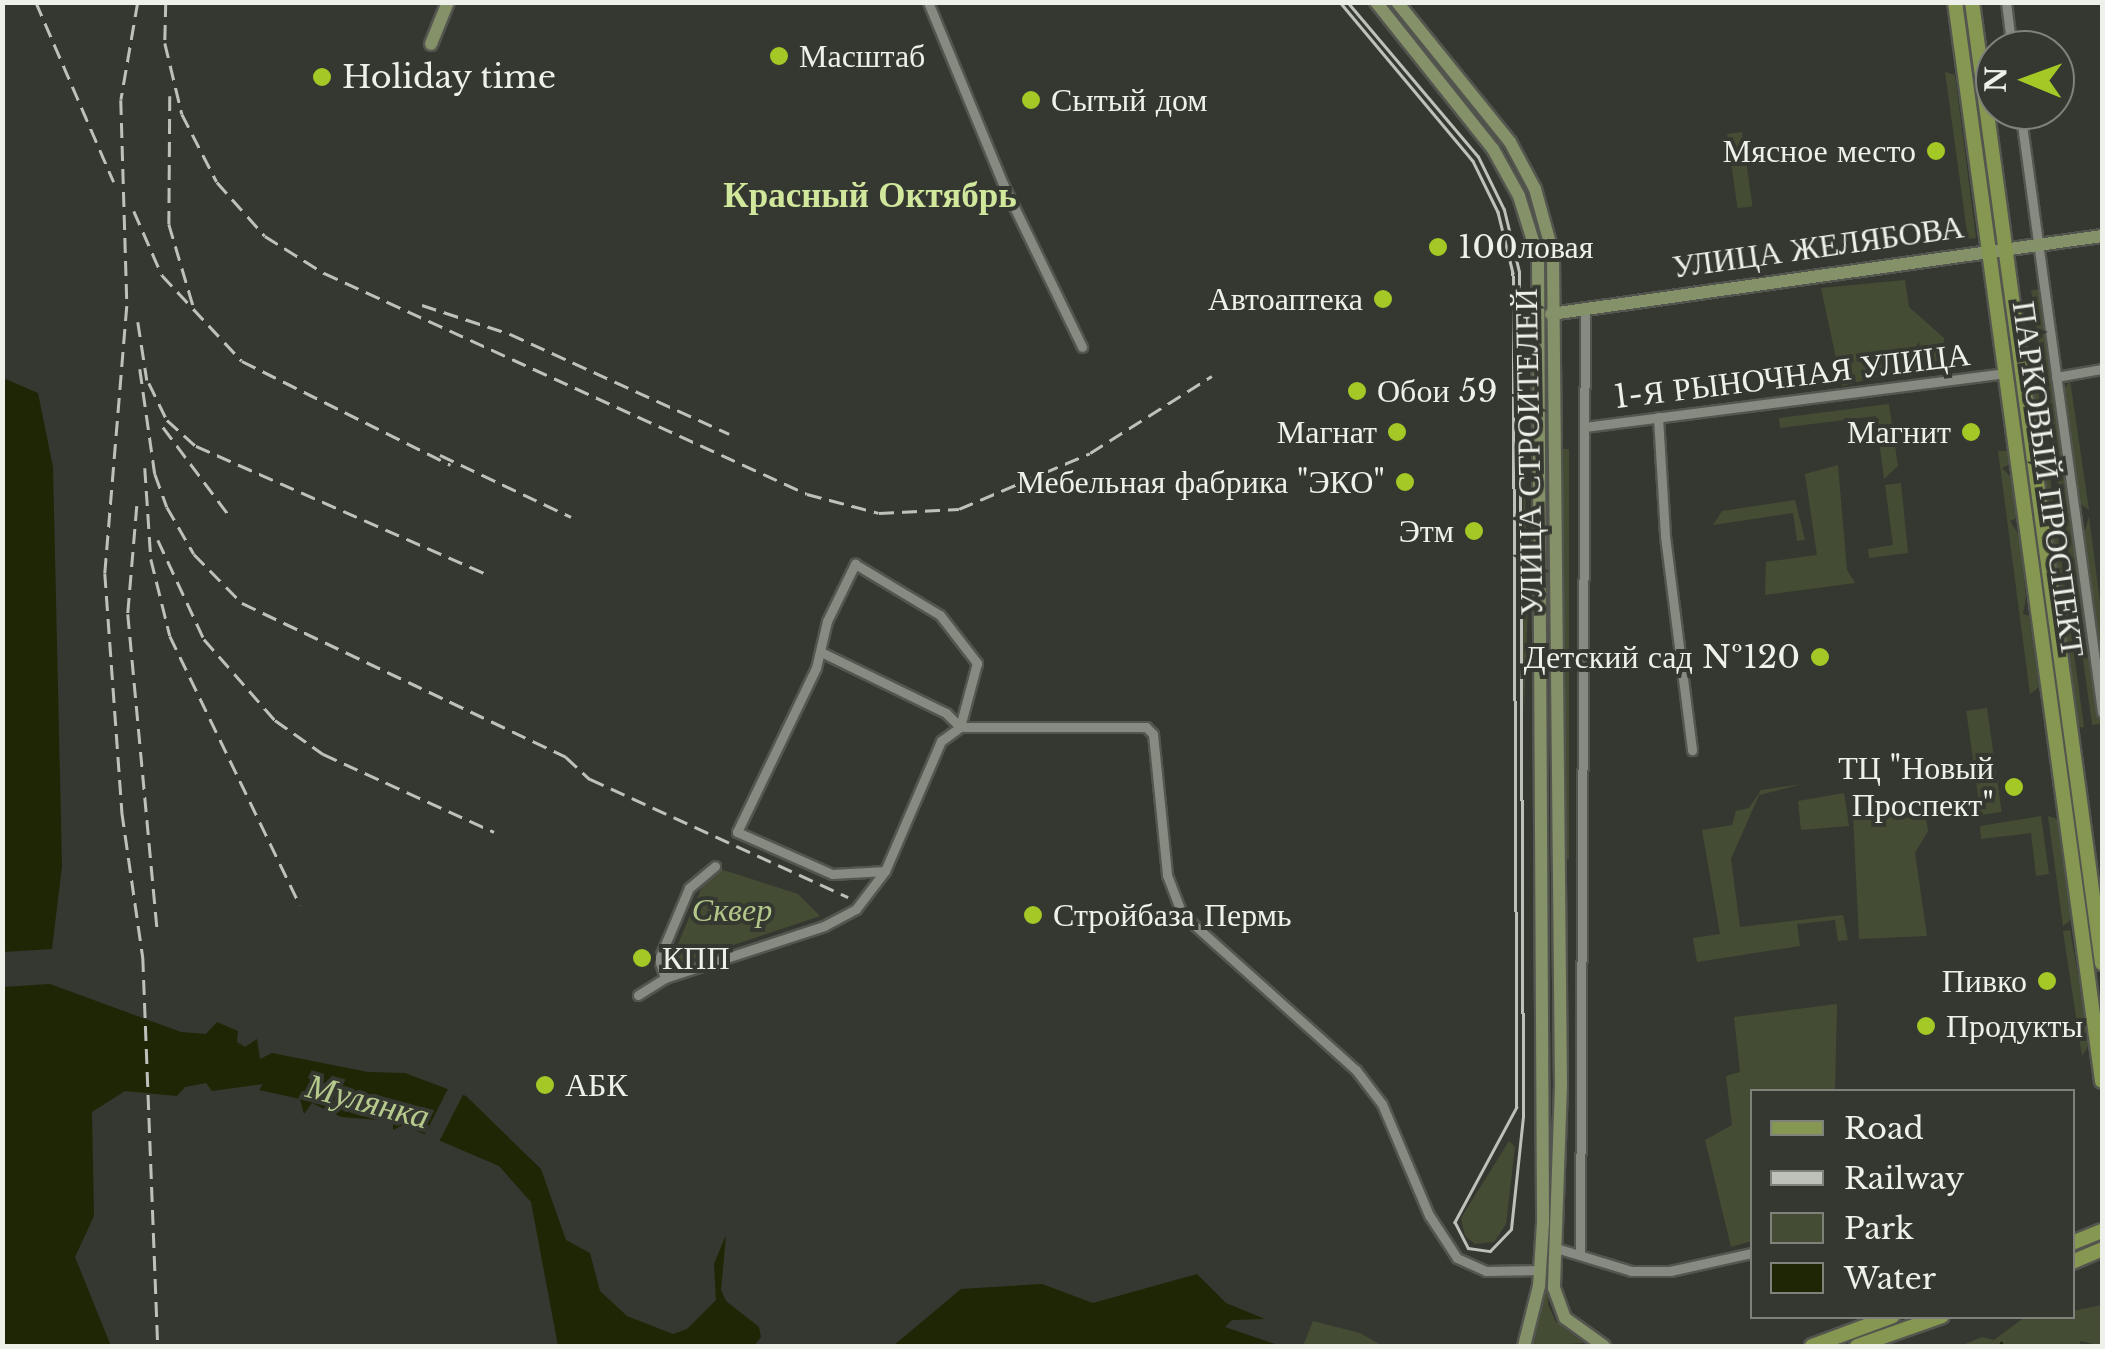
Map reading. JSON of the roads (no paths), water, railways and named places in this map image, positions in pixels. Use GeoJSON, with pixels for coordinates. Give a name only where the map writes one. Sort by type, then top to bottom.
{"type":"FeatureCollection","features":[{"type":"Feature","properties":{"kind":"main road"},"geometry":{"type":"LineString","coordinates":[[431,44],[448,2]]}},
{"type":"Feature","properties":{"kind":"main road","name":"УЛИЦА СТРОИТЕЛЕЙ"},"geometry":{"type":"LineString","coordinates":[[1376,2],[1509,174],[1538,256],[1542,317],[1540,1270],[1524,1346]]}},
{"type":"Feature","properties":{"kind":"main road","name":"УЛИЦА СТРОИТЕЛЕЙ"},"geometry":{"type":"LineString","coordinates":[[1397,2],[1495,122],[1530,178],[1553,254],[1558,312],[1558,1308],[1604,1346]]}},
{"type":"Feature","properties":{"kind":"main road","name":"ПАРКОВЫЙ ПРОСПЕКТ"},"geometry":{"type":"LineString","coordinates":[[1955,2],[2102,1081]]}},
{"type":"Feature","properties":{"kind":"main road","name":"ПАРКОВЫЙ ПРОСПЕКТ"},"geometry":{"type":"LineString","coordinates":[[1972,2],[2102,963]]}},
{"type":"Feature","properties":{"kind":"main road","name":"УЛИЦА ЖЕЛЯБОВА"},"geometry":{"type":"LineString","coordinates":[[1542,317],[2102,236]]}},
{"type":"Feature","properties":{"kind":"main road"},"geometry":{"type":"LineString","coordinates":[[2075,1243],[2102,1231]]}},
{"type":"Feature","properties":{"kind":"main road"},"geometry":{"type":"LineString","coordinates":[[2075,1261],[2102,1249]]}},
{"type":"Feature","properties":{"kind":"main road"},"geometry":{"type":"LineString","coordinates":[[1812,1346],[1885,1319]]}},
{"type":"Feature","properties":{"kind":"main road"},"geometry":{"type":"LineString","coordinates":[[1857,1346],[1934,1319]]}},
{"type":"Feature","properties":{"kind":"street"},"geometry":{"type":"LineString","coordinates":[[928,2],[1003,184],[1082,347]]}},
{"type":"Feature","properties":{"kind":"street"},"geometry":{"type":"LineString","coordinates":[[2006,2],[2010,30]]}},
{"type":"Feature","properties":{"kind":"street"},"geometry":{"type":"LineString","coordinates":[[2023,130],[2102,712]]}},
{"type":"Feature","properties":{"kind":"street"},"geometry":{"type":"LineString","coordinates":[[1580,1252],[1585,308]]}},
{"type":"Feature","properties":{"kind":"street"},"geometry":{"type":"LineString","coordinates":[[2056,376],[2102,370]]}},
{"type":"Feature","properties":{"kind":"street","name":"1-Я РЫНОЧНАЯ УЛИЦА"},"geometry":{"type":"LineString","coordinates":[[1585,427],[2006,373]]}},
{"type":"Feature","properties":{"kind":"street"},"geometry":{"type":"LineString","coordinates":[[1658,417],[1665,536],[1692,750]]}},
{"type":"Feature","properties":{"kind":"street"},"geometry":{"type":"LineString","coordinates":[[638,995],[666,978],[836,922],[863,903],[885,871],[941,742],[960,726],[978,666],[940,615],[855,564],[827,621],[821,652],[737,832],[832,874],[860,878],[885,871]]}},
{"type":"Feature","properties":{"kind":"street"},"geometry":{"type":"LineString","coordinates":[[821,652],[946,713],[960,726],[1126,725],[1153,734],[1167,875],[1182,914],[1356,1070],[1382,1104],[1430,1216],[1457,1258],[1486,1271],[1540,1270]]}},
{"type":"Feature","properties":{"kind":"street"},"geometry":{"type":"LineString","coordinates":[[666,978],[659,959],[689,888],[715,866]]}},
{"type":"Feature","properties":{"kind":"street"},"geometry":{"type":"LineString","coordinates":[[1556,1248],[1580,1252],[1630,1271],[1670,1271],[1750,1253]]}},
{"type":"Feature","properties":{"kind":"water"},"geometry":{"type":"Polygon","coordinates":[[[3,378],[38,393],[53,467],[62,866],[52,949],[3,952],[3,378]]]}},
{"type":"Feature","properties":{"kind":"water","name":"Мулянка"},"geometry":{"type":"Polygon","coordinates":[[[50,984],[181,1032],[206,1034],[217,1022],[238,1031],[237,1042],[245,1047],[257,1039],[260,1059],[272,1053],[368,1072],[405,1073],[466,1096],[541,1169],[566,1240],[590,1253],[600,1291],[627,1316],[673,1334],[687,1329],[716,1300],[714,1264],[726,1235],[721,1290],[726,1301],[759,1327],[761,1337],[754,1346],[558,1346],[531,1202],[499,1166],[403,1125],[393,1130],[393,1121],[341,1117],[312,1103],[304,1114],[300,1099],[259,1090],[263,1084],[212,1091],[206,1083],[185,1087],[177,1096],[125,1091],[92,1112],[94,1216],[75,1257],[111,1346],[3,1346],[2,987],[50,984]]]}},
{"type":"Feature","properties":{"kind":"water"},"geometry":{"type":"Polygon","coordinates":[[[1197,1274],[1226,1303],[1265,1319],[1232,1320],[1225,1327],[1281,1346],[893,1346],[961,1289],[1042,1284],[1093,1303],[1197,1274]]]}},
{"type":"Feature","properties":{"kind":"tram line"},"geometry":{"type":"LineString","coordinates":[[1340,2],[1473,161],[1498,212],[1513,273],[1517,1107],[1455,1222],[1468,1248],[1490,1251],[1511,1229],[1523,1117],[1519,272],[1504,210],[1478,157],[1347,2]]}},
{"type":"Feature","properties":{"kind":"railway"},"geometry":{"type":"LineString","coordinates":[[36,2],[114,182]]}},
{"type":"Feature","properties":{"kind":"railway"},"geometry":{"type":"LineString","coordinates":[[138,2],[121,100],[127,306],[105,573],[122,812],[143,957],[158,1346]]}},
{"type":"Feature","properties":{"kind":"railway"},"geometry":{"type":"LineString","coordinates":[[166,2],[165,43],[182,114],[217,182],[265,236],[324,273],[807,494],[879,513],[959,509],[1090,453],[1212,376]]}},
{"type":"Feature","properties":{"kind":"railway"},"geometry":{"type":"LineString","coordinates":[[170,96],[169,224],[195,312]]}},
{"type":"Feature","properties":{"kind":"railway"},"geometry":{"type":"LineString","coordinates":[[134,211],[162,275],[242,361],[451,465]]}},
{"type":"Feature","properties":{"kind":"railway"},"geometry":{"type":"LineString","coordinates":[[422,305],[510,334],[729,434]]}},
{"type":"Feature","properties":{"kind":"railway"},"geometry":{"type":"LineString","coordinates":[[138,322],[147,380]]}},
{"type":"Feature","properties":{"kind":"railway"},"geometry":{"type":"LineString","coordinates":[[140,369],[155,474],[167,507],[194,554],[242,603],[566,757],[590,779],[848,897]]}},
{"type":"Feature","properties":{"kind":"railway"},"geometry":{"type":"LineString","coordinates":[[149,383],[167,420],[196,446],[488,575]]}},
{"type":"Feature","properties":{"kind":"railway"},"geometry":{"type":"LineString","coordinates":[[163,427],[228,514]]}},
{"type":"Feature","properties":{"kind":"railway"},"geometry":{"type":"LineString","coordinates":[[440,455],[571,517]]}},
{"type":"Feature","properties":{"kind":"railway"},"geometry":{"type":"LineString","coordinates":[[145,468],[151,559],[170,636],[300,905]]}},
{"type":"Feature","properties":{"kind":"railway"},"geometry":{"type":"LineString","coordinates":[[137,506],[128,614],[157,928]]}},
{"type":"Feature","properties":{"kind":"railway"},"geometry":{"type":"LineString","coordinates":[[158,540],[204,639],[275,720],[323,754],[494,832]]}},
{"type":"Feature","properties":{"kind":"place","name":"Масштаб"},"geometry":{"type":"Point","coordinates":[779,56]}},
{"type":"Feature","properties":{"kind":"place","name":"Holiday time"},"geometry":{"type":"Point","coordinates":[322,77]}},
{"type":"Feature","properties":{"kind":"place","name":"Сытый дом"},"geometry":{"type":"Point","coordinates":[1031,100]}},
{"type":"Feature","properties":{"kind":"place","name":"Мясное место"},"geometry":{"type":"Point","coordinates":[1936,151]}},
{"type":"Feature","properties":{"kind":"place","name":"100ловая"},"geometry":{"type":"Point","coordinates":[1438,247]}},
{"type":"Feature","properties":{"kind":"place","name":"Автоаптека"},"geometry":{"type":"Point","coordinates":[1383,299]}},
{"type":"Feature","properties":{"kind":"place","name":"Обои 59"},"geometry":{"type":"Point","coordinates":[1357,391]}},
{"type":"Feature","properties":{"kind":"place","name":"Магнат"},"geometry":{"type":"Point","coordinates":[1397,432]}},
{"type":"Feature","properties":{"kind":"place","name":"Магнит"},"geometry":{"type":"Point","coordinates":[1971,432]}},
{"type":"Feature","properties":{"kind":"place","name":"Мебельная фабрика \"ЭКО\""},"geometry":{"type":"Point","coordinates":[1405,482]}},
{"type":"Feature","properties":{"kind":"place","name":"Этм"},"geometry":{"type":"Point","coordinates":[1474,531]}},
{"type":"Feature","properties":{"kind":"place","name":"Детский сад №120"},"geometry":{"type":"Point","coordinates":[1820,657]}},
{"type":"Feature","properties":{"kind":"place","name":"ТЦ \"Новый Проспект\""},"geometry":{"type":"Point","coordinates":[2014,787]}},
{"type":"Feature","properties":{"kind":"place","name":"Стройбаза Пермь"},"geometry":{"type":"Point","coordinates":[1033,915]}},
{"type":"Feature","properties":{"kind":"place","name":"КПП"},"geometry":{"type":"Point","coordinates":[642,958]}},
{"type":"Feature","properties":{"kind":"place","name":"Пивко"},"geometry":{"type":"Point","coordinates":[2047,981]}},
{"type":"Feature","properties":{"kind":"place","name":"Продукты"},"geometry":{"type":"Point","coordinates":[1926,1026]}},
{"type":"Feature","properties":{"kind":"place","name":"АБК"},"geometry":{"type":"Point","coordinates":[545,1085]}},
{"type":"Feature","properties":{"kind":"district","name":"Красный Октябрь"},"geometry":{"type":"Point","coordinates":[870,195]}},
{"type":"Feature","properties":{"kind":"park label","name":"Сквер"},"geometry":{"type":"Point","coordinates":[732,910]}}]}
